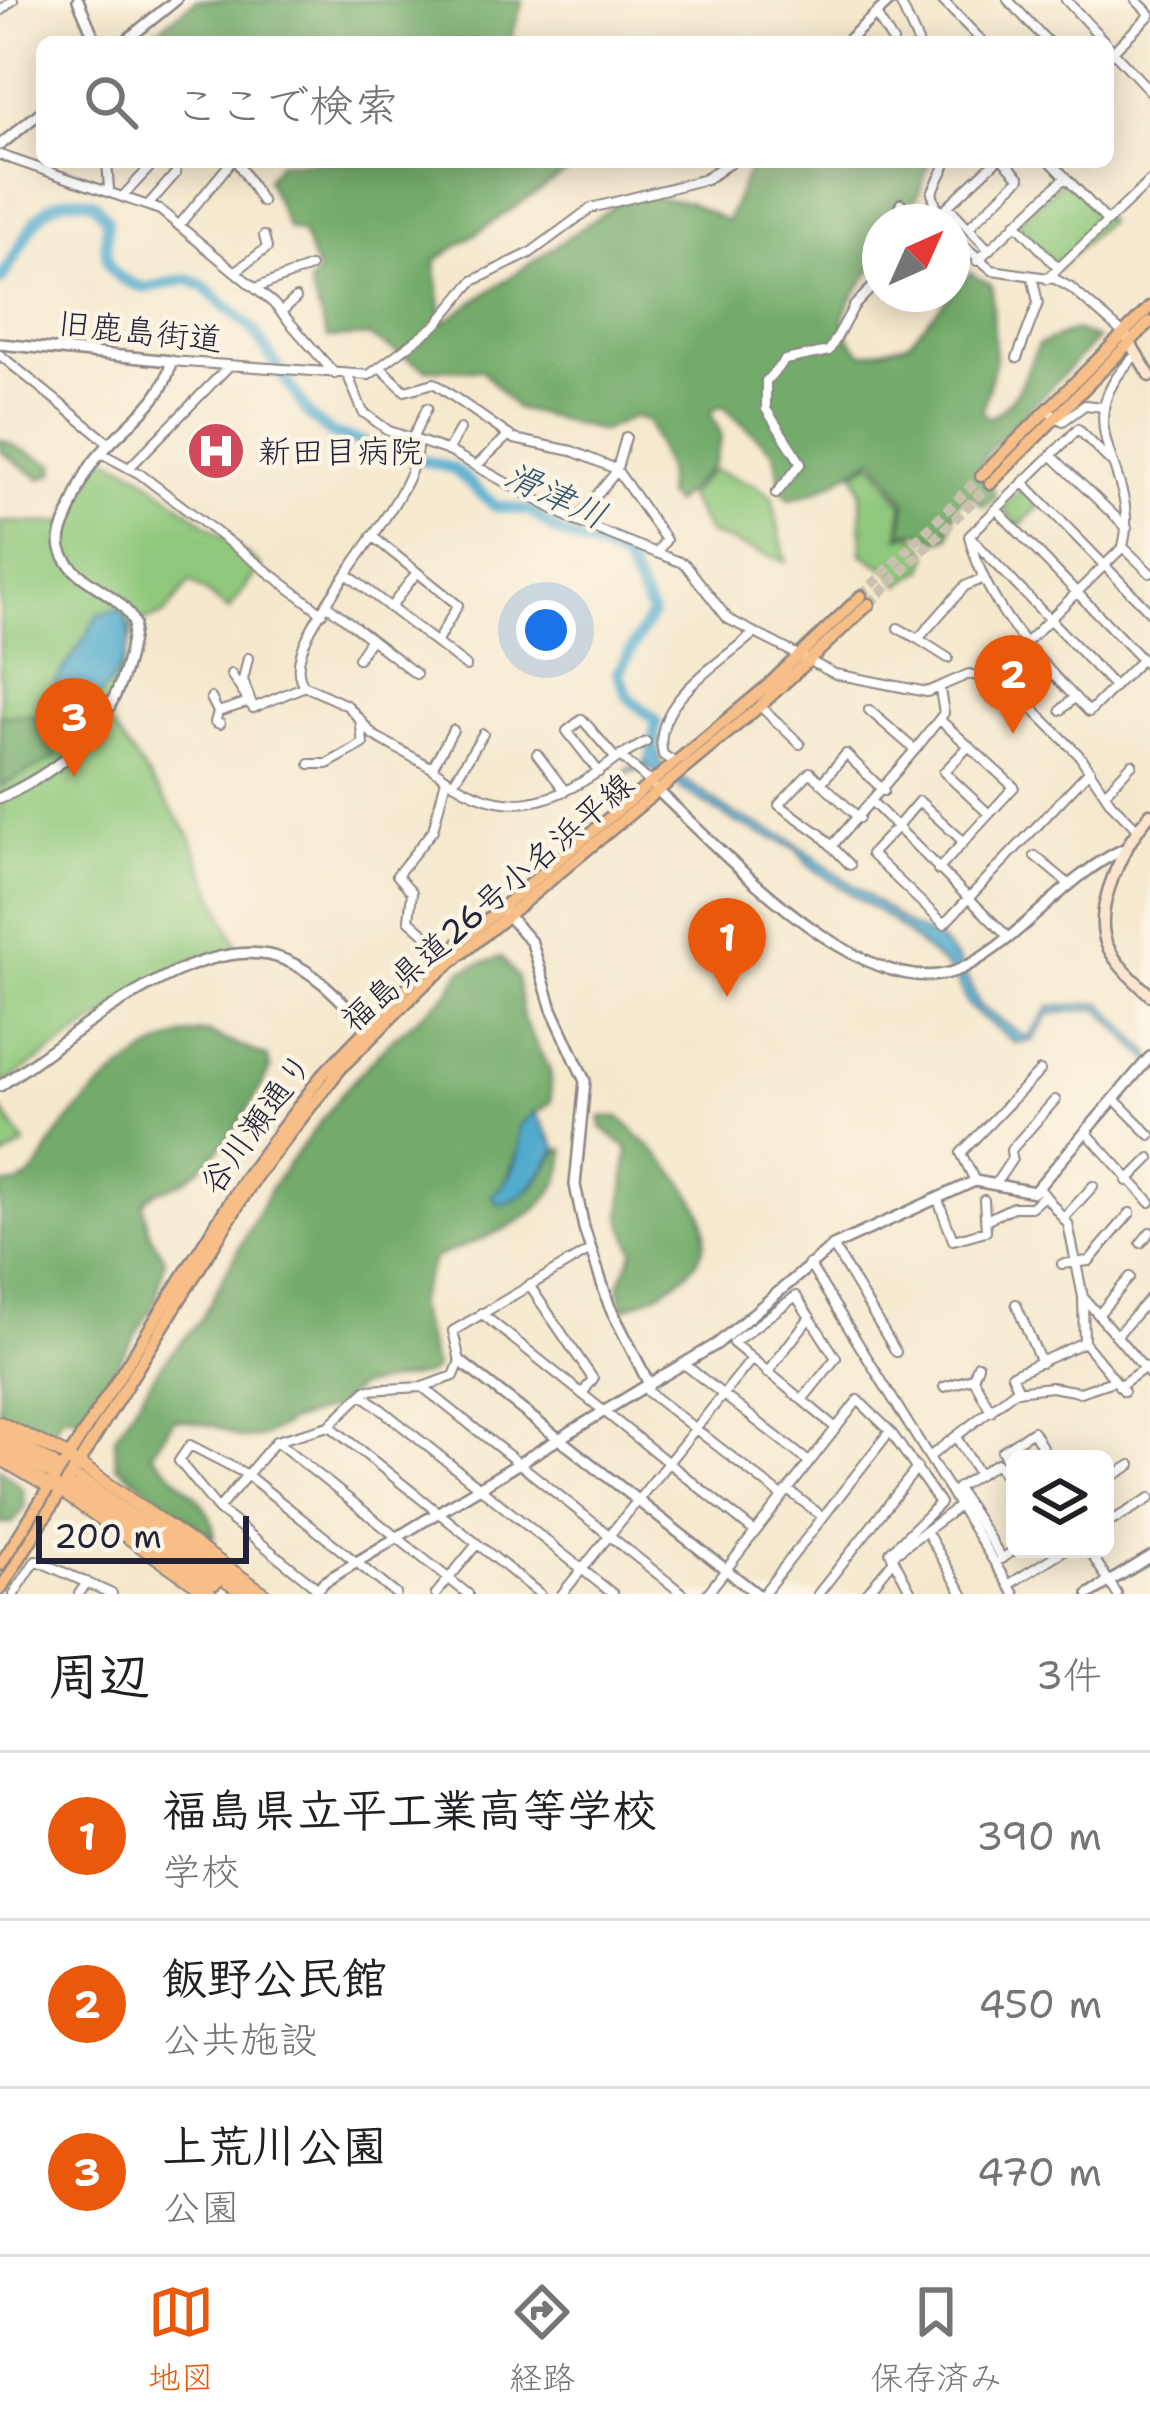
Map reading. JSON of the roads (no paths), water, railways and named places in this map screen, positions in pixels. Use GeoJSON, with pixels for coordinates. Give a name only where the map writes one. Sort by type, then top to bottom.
{"type":"FeatureCollection","features":[{"type":"Feature","properties":{"kind":"highway"},"geometry":{"type":"LineString","coordinates":[[0,1423],[210,1594]]}},
{"type":"Feature","properties":{"kind":"highway"},"geometry":{"type":"LineString","coordinates":[[0,1434],[245,1594]]}},
{"type":"Feature","properties":{"kind":"highway"},"geometry":{"type":"LineString","coordinates":[[0,1445],[64,1476],[265,1594]]}},
{"type":"Feature","properties":{"kind":"highway"},"geometry":{"type":"LineString","coordinates":[[0,1458],[64,1476],[231,1594]]}},
{"type":"Feature","properties":{"kind":"main road"},"geometry":{"type":"LineString","coordinates":[[1130,343],[1150,307]]}},
{"type":"Feature","properties":{"kind":"main road"},"geometry":{"type":"LineString","coordinates":[[986,480],[1150,322]]}},
{"type":"Feature","properties":{"kind":"main road"},"geometry":{"type":"LineString","coordinates":[[1130,343],[1150,376]]}},
{"type":"Feature","properties":{"kind":"main road","name":"福島県道26号小名浜平線"},"geometry":{"type":"LineString","coordinates":[[370,1030],[674,767],[760,706],[865,600]]}},
{"type":"Feature","properties":{"kind":"main road"},"geometry":{"type":"LineString","coordinates":[[674,767],[805,658]]}},
{"type":"Feature","properties":{"kind":"main road"},"geometry":{"type":"LineString","coordinates":[[1150,814],[1126,848],[1103,934],[1114,958],[1150,995]]}},
{"type":"Feature","properties":{"kind":"main road","name":"谷川瀬通り"},"geometry":{"type":"LineString","coordinates":[[0,1565],[64,1476],[245,1178],[370,1030],[446,953],[504,911]]}},
{"type":"Feature","properties":{"kind":"main road"},"geometry":{"type":"LineString","coordinates":[[0,1590],[64,1476]]}},
{"type":"Feature","properties":{"kind":"street"},"geometry":{"type":"LineString","coordinates":[[0,10],[13,0]]}},
{"type":"Feature","properties":{"kind":"street"},"geometry":{"type":"LineString","coordinates":[[78,0],[94,36]]}},
{"type":"Feature","properties":{"kind":"street"},"geometry":{"type":"LineString","coordinates":[[131,36],[176,0]]}},
{"type":"Feature","properties":{"kind":"street"},"geometry":{"type":"LineString","coordinates":[[853,36],[895,0],[915,36]]}},
{"type":"Feature","properties":{"kind":"street"},"geometry":{"type":"LineString","coordinates":[[942,0],[976,36]]}},
{"type":"Feature","properties":{"kind":"street"},"geometry":{"type":"LineString","coordinates":[[1008,0],[1042,36]]}},
{"type":"Feature","properties":{"kind":"street"},"geometry":{"type":"LineString","coordinates":[[1066,0],[1097,36]]}},
{"type":"Feature","properties":{"kind":"street"},"geometry":{"type":"LineString","coordinates":[[1114,44],[1150,15],[1136,0]]}},
{"type":"Feature","properties":{"kind":"street"},"geometry":{"type":"LineString","coordinates":[[876,15],[889,36]]}},
{"type":"Feature","properties":{"kind":"street"},"geometry":{"type":"LineString","coordinates":[[1114,55],[1150,91]]}},
{"type":"Feature","properties":{"kind":"street"},"geometry":{"type":"LineString","coordinates":[[0,145],[36,116]]}},
{"type":"Feature","properties":{"kind":"street"},"geometry":{"type":"LineString","coordinates":[[0,155],[36,166]]}},
{"type":"Feature","properties":{"kind":"street"},"geometry":{"type":"LineString","coordinates":[[42,168],[149,204],[180,224],[281,312],[336,375],[348,376],[382,369],[436,325],[472,281],[530,254],[591,208],[615,198],[706,179],[722,168]]}},
{"type":"Feature","properties":{"kind":"street"},"geometry":{"type":"LineString","coordinates":[[107,168],[109,189]]}},
{"type":"Feature","properties":{"kind":"street"},"geometry":{"type":"LineString","coordinates":[[124,195],[149,168]]}},
{"type":"Feature","properties":{"kind":"street"},"geometry":{"type":"LineString","coordinates":[[180,224],[229,168]]}},
{"type":"Feature","properties":{"kind":"street"},"geometry":{"type":"LineString","coordinates":[[238,168],[262,202]]}},
{"type":"Feature","properties":{"kind":"street"},"geometry":{"type":"LineString","coordinates":[[935,204],[932,193],[944,168]]}},
{"type":"Feature","properties":{"kind":"street"},"geometry":{"type":"LineString","coordinates":[[950,204],[989,168]]}},
{"type":"Feature","properties":{"kind":"street"},"geometry":{"type":"LineString","coordinates":[[970,225],[1020,178],[1011,168]]}},
{"type":"Feature","properties":{"kind":"street"},"geometry":{"type":"LineString","coordinates":[[1057,168],[1107,220]]}},
{"type":"Feature","properties":{"kind":"street"},"geometry":{"type":"LineString","coordinates":[[149,204],[176,173]]}},
{"type":"Feature","properties":{"kind":"street"},"geometry":{"type":"LineString","coordinates":[[977,261],[1066,177]]}},
{"type":"Feature","properties":{"kind":"street"},"geometry":{"type":"LineString","coordinates":[[1047,279],[1150,181]]}},
{"type":"Feature","properties":{"kind":"street"},"geometry":{"type":"LineString","coordinates":[[1016,223],[1058,268]]}},
{"type":"Feature","properties":{"kind":"street"},"geometry":{"type":"LineString","coordinates":[[970,229],[989,250]]}},
{"type":"Feature","properties":{"kind":"street"},"geometry":{"type":"LineString","coordinates":[[236,271],[267,248],[264,236]]}},
{"type":"Feature","properties":{"kind":"street"},"geometry":{"type":"LineString","coordinates":[[970,254],[1009,277],[1047,279],[1072,288],[1130,343],[1106,386],[1102,407],[1128,528],[1123,547],[1000,668],[1008,684],[1090,770],[1137,829]]}},
{"type":"Feature","properties":{"kind":"street"},"geometry":{"type":"LineString","coordinates":[[256,288],[310,267]]}},
{"type":"Feature","properties":{"kind":"street"},"geometry":{"type":"LineString","coordinates":[[1017,358],[1038,303],[1033,280]]}},
{"type":"Feature","properties":{"kind":"street"},"geometry":{"type":"LineString","coordinates":[[281,312],[296,298]]}},
{"type":"Feature","properties":{"kind":"street"},"geometry":{"type":"LineString","coordinates":[[776,494],[801,463],[766,409],[766,381],[785,360],[829,351],[862,298]]}},
{"type":"Feature","properties":{"kind":"street","name":"旧鹿島街道"},"geometry":{"type":"LineString","coordinates":[[0,344],[336,375]]}},
{"type":"Feature","properties":{"kind":"street"},"geometry":{"type":"LineString","coordinates":[[2,361],[110,444]]}},
{"type":"Feature","properties":{"kind":"street"},"geometry":{"type":"LineString","coordinates":[[0,798],[47,771],[97,731],[114,704],[134,624],[130,612],[68,563],[60,546],[81,484],[101,453],[169,378],[171,361]]}},
{"type":"Feature","properties":{"kind":"street"},"geometry":{"type":"LineString","coordinates":[[130,467],[228,367]]}},
{"type":"Feature","properties":{"kind":"street"},"geometry":{"type":"LineString","coordinates":[[382,369],[405,391],[428,382],[446,388],[532,446],[572,451],[616,469],[666,540],[656,553]]}},
{"type":"Feature","properties":{"kind":"street"},"geometry":{"type":"LineString","coordinates":[[348,376],[363,412],[388,431],[477,465],[574,521],[685,564],[728,619],[753,634],[847,677],[927,692],[969,674],[1008,684]]}},
{"type":"Feature","properties":{"kind":"street"},"geometry":{"type":"LineString","coordinates":[[1051,414],[1063,421],[1085,405],[1102,407]]}},
{"type":"Feature","properties":{"kind":"street"},"geometry":{"type":"LineString","coordinates":[[427,408],[415,443],[417,461],[400,502],[324,609],[298,655],[298,679],[360,718],[373,735],[450,781],[501,804],[533,802],[565,791],[646,742]]}},
{"type":"Feature","properties":{"kind":"street"},"geometry":{"type":"LineString","coordinates":[[447,451],[460,429]]}},
{"type":"Feature","properties":{"kind":"street"},"geometry":{"type":"LineString","coordinates":[[969,536],[1078,429],[1112,463]]}},
{"type":"Feature","properties":{"kind":"street"},"geometry":{"type":"LineString","coordinates":[[477,465],[509,434]]}},
{"type":"Feature","properties":{"kind":"street"},"geometry":{"type":"LineString","coordinates":[[574,521],[616,469],[626,437]]}},
{"type":"Feature","properties":{"kind":"street"},"geometry":{"type":"LineString","coordinates":[[101,453],[130,467],[416,674]]}},
{"type":"Feature","properties":{"kind":"street"},"geometry":{"type":"LineString","coordinates":[[1051,455],[1128,528]]}},
{"type":"Feature","properties":{"kind":"street"},"geometry":{"type":"LineString","coordinates":[[1023,482],[1150,612]]}},
{"type":"Feature","properties":{"kind":"street"},"geometry":{"type":"LineString","coordinates":[[996,508],[1150,668]]}},
{"type":"Feature","properties":{"kind":"street"},"geometry":{"type":"LineString","coordinates":[[372,536],[458,605],[436,644]]}},
{"type":"Feature","properties":{"kind":"street"},"geometry":{"type":"LineString","coordinates":[[969,536],[982,579],[1024,645],[1089,712],[1142,659]]}},
{"type":"Feature","properties":{"kind":"street"},"geometry":{"type":"LineString","coordinates":[[969,536],[1114,686]]}},
{"type":"Feature","properties":{"kind":"street"},"geometry":{"type":"LineString","coordinates":[[1123,547],[1150,574]]}},
{"type":"Feature","properties":{"kind":"street"},"geometry":{"type":"LineString","coordinates":[[390,608],[417,572]]}},
{"type":"Feature","properties":{"kind":"street"},"geometry":{"type":"LineString","coordinates":[[348,575],[466,666]]}},
{"type":"Feature","properties":{"kind":"street"},"geometry":{"type":"LineString","coordinates":[[918,639],[965,586],[982,579]]}},
{"type":"Feature","properties":{"kind":"street"},"geometry":{"type":"LineString","coordinates":[[898,628],[948,658]]}},
{"type":"Feature","properties":{"kind":"street"},"geometry":{"type":"LineString","coordinates":[[674,767],[660,743],[664,716],[753,634]]}},
{"type":"Feature","properties":{"kind":"street"},"geometry":{"type":"LineString","coordinates":[[358,658],[370,640]]}},
{"type":"Feature","properties":{"kind":"street"},"geometry":{"type":"LineString","coordinates":[[248,658],[243,680],[250,706]]}},
{"type":"Feature","properties":{"kind":"street"},"geometry":{"type":"LineString","coordinates":[[1036,683],[1049,671]]}},
{"type":"Feature","properties":{"kind":"street"},"geometry":{"type":"LineString","coordinates":[[230,674],[250,706]]}},
{"type":"Feature","properties":{"kind":"street"},"geometry":{"type":"LineString","coordinates":[[220,724],[214,722],[218,712],[235,703],[250,706],[305,686]]}},
{"type":"Feature","properties":{"kind":"street"},"geometry":{"type":"LineString","coordinates":[[832,846],[940,720],[945,707],[940,689]]}},
{"type":"Feature","properties":{"kind":"street"},"geometry":{"type":"LineString","coordinates":[[211,698],[218,712]]}},
{"type":"Feature","properties":{"kind":"street"},"geometry":{"type":"LineString","coordinates":[[1061,710],[1075,698]]}},
{"type":"Feature","properties":{"kind":"street"},"geometry":{"type":"LineString","coordinates":[[760,706],[800,744]]}},
{"type":"Feature","properties":{"kind":"street"},"geometry":{"type":"LineString","coordinates":[[869,710],[915,750]]}},
{"type":"Feature","properties":{"kind":"street"},"geometry":{"type":"LineString","coordinates":[[310,764],[327,764],[363,744],[360,718]]}},
{"type":"Feature","properties":{"kind":"street"},"geometry":{"type":"LineString","coordinates":[[599,772],[567,731],[582,719],[618,758],[656,784],[811,926],[883,969],[913,976],[941,975],[978,959],[1126,848]]}},
{"type":"Feature","properties":{"kind":"street"},"geometry":{"type":"LineString","coordinates":[[938,870],[1014,787],[940,720]]}},
{"type":"Feature","properties":{"kind":"street"},"geometry":{"type":"LineString","coordinates":[[432,768],[453,730]]}},
{"type":"Feature","properties":{"kind":"street"},"geometry":{"type":"LineString","coordinates":[[446,953],[409,920],[412,892],[397,875],[434,830],[450,781],[483,734]]}},
{"type":"Feature","properties":{"kind":"street"},"geometry":{"type":"LineString","coordinates":[[969,746],[944,772],[989,814]]}},
{"type":"Feature","properties":{"kind":"street"},"geometry":{"type":"LineString","coordinates":[[536,754],[565,791]]}},
{"type":"Feature","properties":{"kind":"street"},"geometry":{"type":"LineString","coordinates":[[821,783],[846,754],[884,790]]}},
{"type":"Feature","properties":{"kind":"street"},"geometry":{"type":"LineString","coordinates":[[1105,793],[1132,764]]}},
{"type":"Feature","properties":{"kind":"street"},"geometry":{"type":"LineString","coordinates":[[964,842],[920,801],[871,854],[944,924],[1090,770]]}},
{"type":"Feature","properties":{"kind":"street"},"geometry":{"type":"LineString","coordinates":[[850,865],[779,806],[810,772],[859,818]]}},
{"type":"Feature","properties":{"kind":"street"},"geometry":{"type":"LineString","coordinates":[[873,803],[1007,936]]}},
{"type":"Feature","properties":{"kind":"street"},"geometry":{"type":"LineString","coordinates":[[1035,856],[1071,886]]}},
{"type":"Feature","properties":{"kind":"street"},"geometry":{"type":"LineString","coordinates":[[504,911],[532,943],[552,1009],[585,1081],[575,1184],[609,1305],[649,1384],[648,1392],[823,1517]]}},
{"type":"Feature","properties":{"kind":"street"},"geometry":{"type":"LineString","coordinates":[[0,1086],[181,966],[220,954],[285,960],[320,980],[370,1030]]}},
{"type":"Feature","properties":{"kind":"street"},"geometry":{"type":"LineString","coordinates":[[988,1219],[1012,1207],[1031,1208],[1085,1131],[1147,1060]]}},
{"type":"Feature","properties":{"kind":"street"},"geometry":{"type":"LineString","coordinates":[[975,1181],[961,1153],[1040,1071]]}},
{"type":"Feature","properties":{"kind":"street"},"geometry":{"type":"LineString","coordinates":[[1113,1097],[1150,1135]]}},
{"type":"Feature","properties":{"kind":"street"},"geometry":{"type":"LineString","coordinates":[[996,1184],[1012,1160],[1011,1150],[1055,1100]]}},
{"type":"Feature","properties":{"kind":"street"},"geometry":{"type":"LineString","coordinates":[[1085,1131],[1150,1202]]}},
{"type":"Feature","properties":{"kind":"street"},"geometry":{"type":"LineString","coordinates":[[1126,1181],[1150,1158]]}},
{"type":"Feature","properties":{"kind":"street"},"geometry":{"type":"LineString","coordinates":[[396,1594],[356,1562],[246,1474],[190,1444],[178,1461],[218,1509],[315,1591],[356,1562],[436,1512],[684,1364],[732,1332],[808,1262],[833,1246],[975,1181],[1029,1194],[1041,1192]]}},
{"type":"Feature","properties":{"kind":"street"},"geometry":{"type":"LineString","coordinates":[[1064,1218],[1093,1186]]}},
{"type":"Feature","properties":{"kind":"street"},"geometry":{"type":"LineString","coordinates":[[1041,1192],[1064,1218],[1083,1297],[1084,1342],[1118,1386]]}},
{"type":"Feature","properties":{"kind":"street"},"geometry":{"type":"LineString","coordinates":[[938,1200],[953,1240],[986,1231],[984,1200]]}},
{"type":"Feature","properties":{"kind":"street"},"geometry":{"type":"LineString","coordinates":[[1062,1264],[1089,1261],[1130,1213]]}},
{"type":"Feature","properties":{"kind":"street"},"geometry":{"type":"LineString","coordinates":[[1141,1243],[1150,1232]]}},
{"type":"Feature","properties":{"kind":"street"},"geometry":{"type":"LineString","coordinates":[[833,1246],[896,1352]]}},
{"type":"Feature","properties":{"kind":"street"},"geometry":{"type":"LineString","coordinates":[[218,1509],[276,1441],[329,1426],[362,1394],[422,1388],[454,1376],[460,1361],[453,1331],[590,1250]]}},
{"type":"Feature","properties":{"kind":"street"},"geometry":{"type":"LineString","coordinates":[[808,1262],[959,1506],[998,1560]]}},
{"type":"Feature","properties":{"kind":"street"},"geometry":{"type":"LineString","coordinates":[[1100,1314],[1130,1277]]}},
{"type":"Feature","properties":{"kind":"street"},"geometry":{"type":"LineString","coordinates":[[529,1285],[593,1379],[582,1394]]}},
{"type":"Feature","properties":{"kind":"street"},"geometry":{"type":"LineString","coordinates":[[802,1400],[836,1358],[796,1296],[733,1343],[751,1360],[836,1428]]}},
{"type":"Feature","properties":{"kind":"street"},"geometry":{"type":"LineString","coordinates":[[929,1457],[1019,1391],[1051,1387],[1080,1392],[1118,1386],[1148,1371],[1083,1297]]}},
{"type":"Feature","properties":{"kind":"street"},"geometry":{"type":"LineString","coordinates":[[1118,1334],[1150,1298]]}},
{"type":"Feature","properties":{"kind":"street"},"geometry":{"type":"LineString","coordinates":[[1016,1304],[1041,1363]]}},
{"type":"Feature","properties":{"kind":"street"},"geometry":{"type":"LineString","coordinates":[[481,1313],[754,1532]]}},
{"type":"Feature","properties":{"kind":"street"},"geometry":{"type":"LineString","coordinates":[[766,1372],[810,1317]]}},
{"type":"Feature","properties":{"kind":"street"},"geometry":{"type":"LineString","coordinates":[[1019,1391],[1012,1375],[1084,1342]]}},
{"type":"Feature","properties":{"kind":"street"},"geometry":{"type":"LineString","coordinates":[[562,1594],[751,1360]]}},
{"type":"Feature","properties":{"kind":"street"},"geometry":{"type":"LineString","coordinates":[[460,1361],[760,1594],[890,1431]]}},
{"type":"Feature","properties":{"kind":"street"},"geometry":{"type":"LineString","coordinates":[[684,1364],[809,1462]]}},
{"type":"Feature","properties":{"kind":"street"},"geometry":{"type":"LineString","coordinates":[[978,1365],[973,1378],[991,1411]]}},
{"type":"Feature","properties":{"kind":"street"},"geometry":{"type":"LineString","coordinates":[[944,1388],[973,1378]]}},
{"type":"Feature","properties":{"kind":"street"},"geometry":{"type":"LineString","coordinates":[[422,1388],[683,1594]]}},
{"type":"Feature","properties":{"kind":"street"},"geometry":{"type":"LineString","coordinates":[[362,1394],[613,1594]]}},
{"type":"Feature","properties":{"kind":"street"},"geometry":{"type":"LineString","coordinates":[[706,1594],[858,1400],[890,1431],[940,1503],[866,1594]]}},
{"type":"Feature","properties":{"kind":"street"},"geometry":{"type":"LineString","coordinates":[[329,1426],[540,1594]]}},
{"type":"Feature","properties":{"kind":"street"},"geometry":{"type":"LineString","coordinates":[[1006,1458],[1002,1451],[1033,1431],[1044,1450]]}},
{"type":"Feature","properties":{"kind":"street"},"geometry":{"type":"LineString","coordinates":[[956,1437],[980,1474]]}},
{"type":"Feature","properties":{"kind":"street"},"geometry":{"type":"LineString","coordinates":[[276,1441],[468,1594]]}},
{"type":"Feature","properties":{"kind":"street"},"geometry":{"type":"LineString","coordinates":[[1006,1478],[997,1463],[957,1488],[1011,1590],[1053,1558]]}},
{"type":"Feature","properties":{"kind":"street"},"geometry":{"type":"LineString","coordinates":[[1114,1476],[1131,1466]]}},
{"type":"Feature","properties":{"kind":"street"},"geometry":{"type":"LineString","coordinates":[[818,1594],[916,1468]]}},
{"type":"Feature","properties":{"kind":"street"},"geometry":{"type":"LineString","coordinates":[[1114,1520],[1150,1498]]}},
{"type":"Feature","properties":{"kind":"street"},"geometry":{"type":"LineString","coordinates":[[892,1558],[959,1506]]}},
{"type":"Feature","properties":{"kind":"street"},"geometry":{"type":"LineString","coordinates":[[926,1532],[963,1594]]}},
{"type":"Feature","properties":{"kind":"street"},"geometry":{"type":"LineString","coordinates":[[436,1594],[477,1544]]}},
{"type":"Feature","properties":{"kind":"street"},"geometry":{"type":"LineString","coordinates":[[998,1560],[1006,1555]]}},
{"type":"Feature","properties":{"kind":"street"},"geometry":{"type":"LineString","coordinates":[[892,1558],[912,1594]]}},
{"type":"Feature","properties":{"kind":"street"},"geometry":{"type":"LineString","coordinates":[[1094,1558],[1117,1594]]}},
{"type":"Feature","properties":{"kind":"street"},"geometry":{"type":"LineString","coordinates":[[14,1594],[35,1560],[112,1594]]}},
{"type":"Feature","properties":{"kind":"street"},"geometry":{"type":"LineString","coordinates":[[1089,1594],[1149,1560]]}},
{"type":"Feature","properties":{"kind":"street"},"geometry":{"type":"LineString","coordinates":[[79,1594],[86,1582]]}},
{"type":"Feature","properties":{"kind":"water"},"geometry":{"type":"Polygon","coordinates":[[[119,609],[128,625],[123,662],[97,700],[53,740],[37,721],[49,692],[98,614],[119,609]]]}},
{"type":"Feature","properties":{"kind":"water"},"geometry":{"type":"Polygon","coordinates":[[[650,740],[657,741],[660,763],[736,815],[788,838],[911,927],[937,938],[959,961],[980,1006],[1027,1038],[1050,1006],[1102,1003],[1150,1054],[1150,1062],[1099,1009],[1050,1014],[1032,1041],[1015,1043],[968,1006],[954,974],[892,921],[809,866],[795,848],[736,823],[648,768],[630,771],[616,783],[628,769],[646,763],[650,740]]]}},
{"type":"Feature","properties":{"kind":"water"},"geometry":{"type":"Polygon","coordinates":[[[535,1112],[557,1148],[527,1191],[499,1205],[492,1195],[514,1165],[519,1126],[535,1112]]]}},
{"type":"Feature","properties":{"kind":"waterway","name":"滑津川"},"geometry":{"type":"LineString","coordinates":[[0,280],[47,210],[75,199],[94,203],[107,219],[108,263],[119,277],[145,288],[188,279],[203,286],[253,330],[309,415],[330,433],[454,469],[495,506],[531,511],[557,532],[624,559],[652,614],[618,672],[628,697],[656,721],[652,756]]}},
{"type":"Feature","properties":{"kind":"tunnel"},"geometry":{"type":"LineString","coordinates":[[861,596],[981,476]]}},
{"type":"Feature","properties":{"kind":"tunnel"},"geometry":{"type":"LineString","coordinates":[[869,604],[990,484]]}},
{"type":"Feature","properties":{"kind":"place","name":"新田目病院"},"geometry":{"type":"Point","coordinates":[216,451]}},
{"type":"Feature","properties":{"kind":"place","name":"飯野公民館"},"geometry":{"type":"Point","coordinates":[1013,734]}},
{"type":"Feature","properties":{"kind":"place","name":"上荒川公園"},"geometry":{"type":"Point","coordinates":[74,777]}},
{"type":"Feature","properties":{"kind":"place","name":"福島県立平工業高等学校"},"geometry":{"type":"Point","coordinates":[727,997]}}]}
